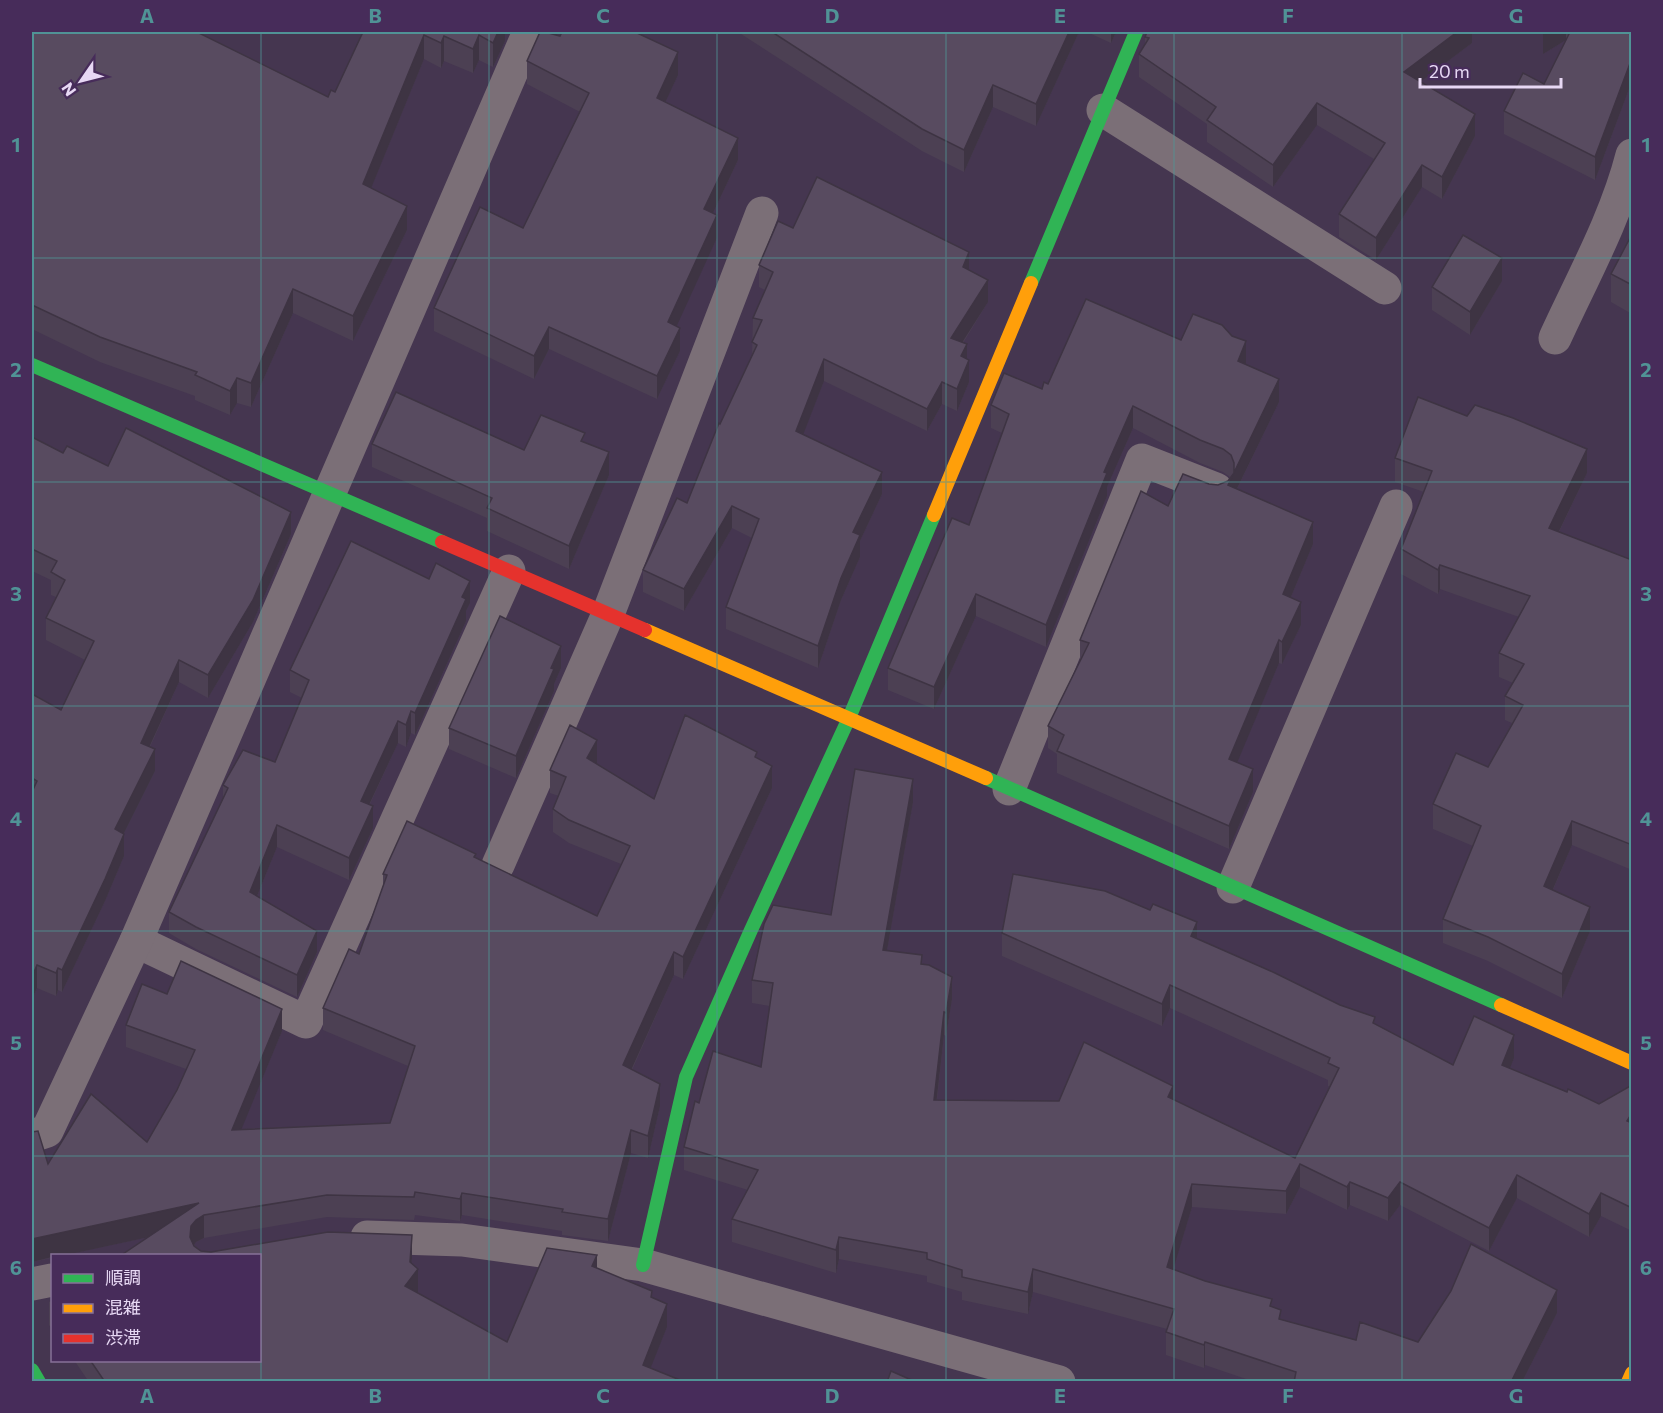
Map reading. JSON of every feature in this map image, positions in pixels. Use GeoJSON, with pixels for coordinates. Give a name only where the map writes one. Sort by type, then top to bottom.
{"type":"FeatureCollection","features":[{"type":"Feature","properties":{"kind":"street"},"geometry":{"type":"LineString","coordinates":[[32,1136],[47,1131],[136,941],[529,32]]}},
{"type":"Feature","properties":{"kind":"street"},"geometry":{"type":"LineString","coordinates":[[643,1265],[686,1077],[750,930],[849,718],[1136,32]]}},
{"type":"Feature","properties":{"kind":"street"},"geometry":{"type":"LineString","coordinates":[[1103,110],[1385,288]]}},
{"type":"Feature","properties":{"kind":"street"},"geometry":{"type":"LineString","coordinates":[[1555,338],[1614,208],[1632,155]]}},
{"type":"Feature","properties":{"kind":"street"},"geometry":{"type":"LineString","coordinates":[[498,864],[608,614],[762,213]]}},
{"type":"Feature","properties":{"kind":"street"},"geometry":{"type":"LineString","coordinates":[[32,365],[849,718],[1632,1063]]}},
{"type":"Feature","properties":{"kind":"street"},"geometry":{"type":"LineString","coordinates":[[1009,789],[1142,460],[1216,489]]}},
{"type":"Feature","properties":{"kind":"street"},"geometry":{"type":"LineString","coordinates":[[1233,887],[1396,506]]}},
{"type":"Feature","properties":{"kind":"street"},"geometry":{"type":"LineString","coordinates":[[136,941],[306,1022],[508,570]]}},
{"type":"Feature","properties":{"kind":"street"},"geometry":{"type":"LineString","coordinates":[[338,1237],[462,1240],[643,1265],[1059,1382]]}},
{"type":"Feature","properties":{"kind":"street"},"geometry":{"type":"LineString","coordinates":[[32,1284],[51,1280]]}},
{"type":"Feature","properties":{"kind":"street"},"geometry":{"type":"LineString","coordinates":[[32,1370],[39,1382]]}},
{"type":"Feature","properties":{"kind":"street"},"geometry":{"type":"LineString","coordinates":[[1628,1382],[1632,1373]]}},
{"type":"Feature","properties":{"kind":"building"},"geometry":{"type":"Polygon","coordinates":[[[32,32],[197,32],[328,97],[331,90],[335,92],[363,32],[498,32],[493,43],[479,35],[473,49],[444,36],[441,43],[424,35],[363,184],[407,206],[353,316],[293,289],[251,383],[237,378],[230,391],[195,375],[197,372],[100,337],[32,305],[32,32]]]}},
{"type":"Feature","properties":{"kind":"building"},"geometry":{"type":"Polygon","coordinates":[[[540,32],[560,36],[562,32],[635,32],[678,52],[657,98],[738,138],[704,209],[717,215],[668,322],[680,328],[657,376],[549,327],[534,356],[434,308],[480,207],[523,228],[589,93],[527,61],[540,32]]]}},
{"type":"Feature","properties":{"kind":"building"},"geometry":{"type":"Polygon","coordinates":[[[772,32],[1069,32],[1036,104],[993,85],[964,150],[922,129],[772,32]]]}},
{"type":"Feature","properties":{"kind":"building"},"geometry":{"type":"Polygon","coordinates":[[[1147,32],[1457,32],[1404,72],[1475,114],[1442,177],[1422,165],[1376,238],[1339,214],[1385,143],[1317,103],[1273,165],[1207,120],[1216,107],[1139,54],[1149,38],[1145,37],[1147,32]]]}},
{"type":"Feature","properties":{"kind":"building"},"geometry":{"type":"Polygon","coordinates":[[[1570,32],[1626,32],[1632,35],[1632,58],[1595,157],[1504,111],[1523,73],[1544,84],[1570,32]]]}},
{"type":"Feature","properties":{"kind":"building"},"geometry":{"type":"Polygon","coordinates":[[[817,177],[969,252],[963,267],[988,280],[951,338],[967,344],[961,356],[969,360],[957,389],[942,382],[927,409],[824,359],[796,431],[882,472],[853,532],[860,535],[841,578],[818,646],[726,607],[759,519],[732,506],[684,589],[643,570],[677,498],[687,503],[719,423],[757,345],[752,342],[762,320],[753,318],[773,272],[759,265],[778,221],[793,228],[817,177]]]}},
{"type":"Feature","properties":{"kind":"building"},"geometry":{"type":"Polygon","coordinates":[[[1632,234],[1632,285],[1611,274],[1632,234]]]}},
{"type":"Feature","properties":{"kind":"building"},"geometry":{"type":"Polygon","coordinates":[[[1463,235],[1502,258],[1470,312],[1432,287],[1463,235]]]}},
{"type":"Feature","properties":{"kind":"building"},"geometry":{"type":"Polygon","coordinates":[[[1086,299],[1181,340],[1193,314],[1222,325],[1232,336],[1246,341],[1238,361],[1279,379],[1234,473],[1231,455],[1223,449],[1133,406],[1104,472],[1107,473],[1046,625],[976,594],[934,687],[888,668],[952,518],[969,525],[1009,414],[991,405],[1004,373],[1042,389],[1044,382],[1048,384],[1086,299]]]}},
{"type":"Feature","properties":{"kind":"building"},"geometry":{"type":"Polygon","coordinates":[[[396,392],[524,450],[541,415],[585,433],[581,441],[609,452],[569,546],[487,508],[492,498],[372,444],[396,392]]]}},
{"type":"Feature","properties":{"kind":"building"},"geometry":{"type":"Polygon","coordinates":[[[1418,397],[1467,416],[1475,405],[1587,449],[1549,528],[1632,560],[1632,845],[1572,821],[1544,886],[1590,907],[1562,974],[1488,937],[1443,919],[1481,826],[1433,804],[1456,753],[1488,767],[1523,705],[1505,696],[1524,664],[1499,653],[1530,596],[1440,565],[1438,570],[1401,549],[1432,471],[1395,458],[1418,397]]]}},
{"type":"Feature","properties":{"kind":"building"},"geometry":{"type":"Polygon","coordinates":[[[126,428],[291,512],[253,600],[208,675],[179,660],[141,743],[155,749],[115,829],[124,834],[105,879],[62,970],[58,968],[56,973],[37,965],[32,977],[32,792],[37,781],[32,778],[32,694],[61,710],[94,641],[46,618],[65,580],[51,572],[57,561],[32,549],[32,437],[63,453],[67,446],[108,466],[126,428]]]}},
{"type":"Feature","properties":{"kind":"building"},"geometry":{"type":"Polygon","coordinates":[[[1183,474],[1218,485],[1228,481],[1233,474],[1228,485],[1313,522],[1283,594],[1301,602],[1282,642],[1279,640],[1229,759],[1253,769],[1229,826],[1057,751],[1064,735],[1048,726],[1089,643],[1080,640],[1141,491],[1168,506],[1183,474]]]}},
{"type":"Feature","properties":{"kind":"building"},"geometry":{"type":"Polygon","coordinates":[[[351,541],[429,579],[436,563],[470,581],[462,597],[466,599],[415,713],[411,711],[406,725],[398,721],[361,801],[373,806],[349,858],[277,825],[250,892],[317,931],[297,975],[169,912],[228,788],[223,785],[243,750],[275,762],[309,680],[290,670],[351,541]]]}},
{"type":"Feature","properties":{"kind":"building"},"geometry":{"type":"Polygon","coordinates":[[[500,616],[561,646],[551,668],[554,669],[516,756],[449,728],[500,616]]]}},
{"type":"Feature","properties":{"kind":"building"},"geometry":{"type":"Polygon","coordinates":[[[685,715],[757,752],[755,757],[772,766],[683,957],[674,952],[623,1065],[660,1084],[648,1136],[631,1130],[608,1219],[562,1212],[563,1209],[462,1193],[460,1199],[415,1192],[414,1197],[327,1195],[204,1215],[191,1226],[190,1237],[194,1246],[201,1251],[211,1252],[328,1232],[412,1235],[410,1262],[418,1269],[405,1286],[507,1342],[547,1248],[597,1255],[592,1266],[652,1291],[651,1297],[667,1304],[643,1365],[685,1382],[105,1382],[91,1362],[261,1362],[261,1254],[123,1254],[199,1203],[32,1239],[32,1132],[38,1131],[48,1164],[91,1094],[147,1142],[177,1090],[195,1050],[126,1025],[142,984],[167,994],[181,961],[282,1009],[232,1130],[390,1123],[415,1046],[323,1008],[349,949],[359,954],[387,875],[383,874],[407,821],[476,854],[474,857],[597,916],[630,846],[569,820],[553,809],[566,777],[550,770],[570,725],[597,740],[587,758],[654,799],[685,715]]]}},
{"type":"Feature","properties":{"kind":"building"},"geometry":{"type":"Polygon","coordinates":[[[855,769],[913,779],[883,950],[922,955],[921,964],[929,965],[952,977],[946,1013],[944,1012],[934,1100],[1059,1101],[1084,1042],[1173,1086],[1168,1097],[1295,1158],[1339,1068],[1328,1063],[1330,1058],[1170,985],[1162,1004],[1002,933],[1013,874],[1105,891],[1150,910],[1153,904],[1197,922],[1191,936],[1340,1005],[1375,1017],[1373,1023],[1453,1065],[1474,1016],[1514,1035],[1502,1065],[1567,1092],[1568,1089],[1599,1104],[1632,1085],[1632,1113],[1627,1121],[1632,1123],[1632,1208],[1601,1193],[1589,1214],[1517,1175],[1489,1228],[1400,1182],[1388,1198],[1350,1182],[1347,1187],[1300,1164],[1286,1191],[1192,1184],[1167,1267],[1205,1281],[1272,1299],[1270,1306],[1281,1310],[1279,1319],[1356,1340],[1360,1322],[1418,1342],[1451,1291],[1471,1244],[1557,1290],[1511,1382],[1294,1382],[1296,1372],[1205,1342],[1204,1345],[1166,1332],[1174,1309],[1033,1269],[1028,1292],[962,1277],[962,1270],[927,1259],[927,1253],[839,1237],[836,1250],[732,1219],[758,1170],[684,1147],[695,1101],[699,1103],[713,1051],[761,1067],[773,983],[752,980],[764,924],[773,905],[831,915],[855,769]]]}},
{"type":"Feature","properties":{"kind":"building"},"geometry":{"type":"Polygon","coordinates":[[[891,1371],[916,1382],[887,1382],[891,1371]]]}},
{"type":"Feature","properties":{"kind":"traffic: fast"},"geometry":{"type":"LineString","coordinates":[[1031,283],[1136,32]]}},
{"type":"Feature","properties":{"kind":"traffic: fast"},"geometry":{"type":"LineString","coordinates":[[32,365],[442,542]]}},
{"type":"Feature","properties":{"kind":"traffic: fast"},"geometry":{"type":"LineString","coordinates":[[643,1265],[686,1077],[849,718],[934,515]]}},
{"type":"Feature","properties":{"kind":"traffic: fast"},"geometry":{"type":"LineString","coordinates":[[986,778],[1501,1005]]}},
{"type":"Feature","properties":{"kind":"traffic: fast"},"geometry":{"type":"LineString","coordinates":[[32,1370],[39,1382]]}},
{"type":"Feature","properties":{"kind":"traffic: slow"},"geometry":{"type":"LineString","coordinates":[[934,515],[1031,283]]}},
{"type":"Feature","properties":{"kind":"traffic: slow"},"geometry":{"type":"LineString","coordinates":[[645,630],[986,778]]}},
{"type":"Feature","properties":{"kind":"traffic: slow"},"geometry":{"type":"LineString","coordinates":[[1501,1005],[1632,1063]]}},
{"type":"Feature","properties":{"kind":"traffic: slow"},"geometry":{"type":"LineString","coordinates":[[1628,1382],[1632,1373]]}},
{"type":"Feature","properties":{"kind":"traffic: jam"},"geometry":{"type":"LineString","coordinates":[[442,542],[645,630]]}}]}
